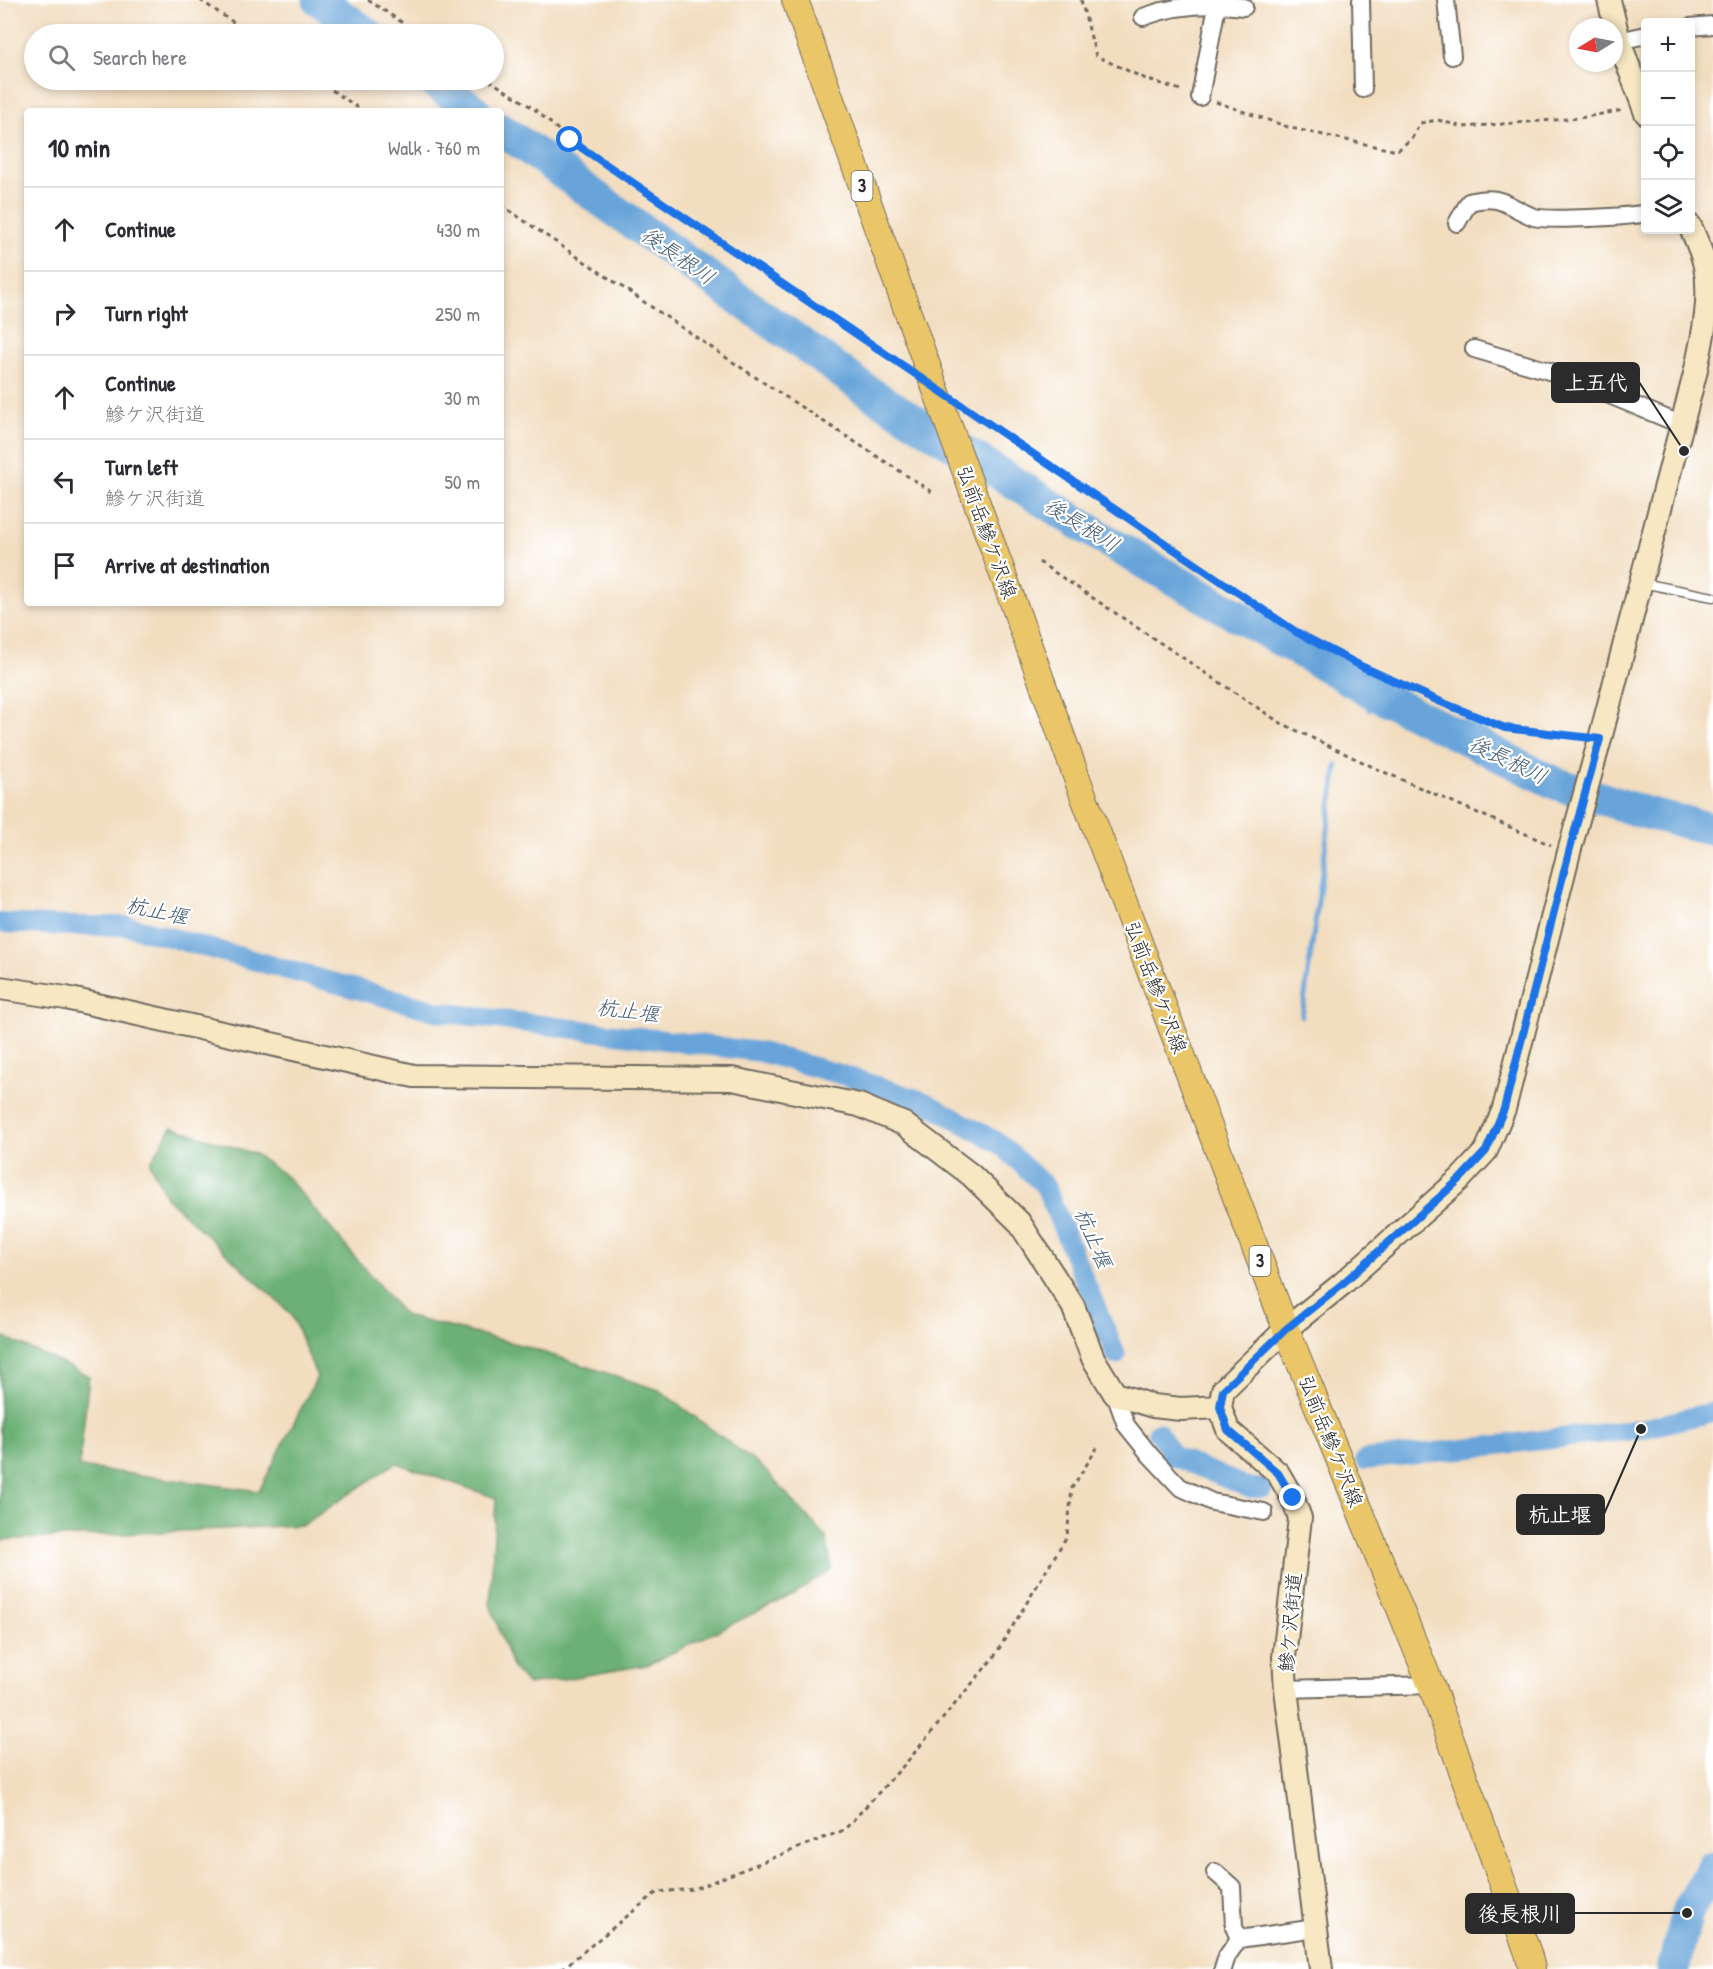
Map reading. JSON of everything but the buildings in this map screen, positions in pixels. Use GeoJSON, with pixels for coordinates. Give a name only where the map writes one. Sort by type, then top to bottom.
{"type":"FeatureCollection","features":[{"type":"Feature","properties":{"kind":"main road","name":"弘前岳鰺ケ沢線"},"geometry":{"type":"LineString","coordinates":[[795,0],[917,369],[994,550],[1083,795],[1286,1329],[1431,1685],[1532,1969]]}},
{"type":"Feature","properties":{"kind":"street"},"geometry":{"type":"LineString","coordinates":[[1361,0],[1363,89]]}},
{"type":"Feature","properties":{"kind":"street"},"geometry":{"type":"LineString","coordinates":[[1446,0],[1452,56]]}},
{"type":"Feature","properties":{"kind":"street"},"geometry":{"type":"LineString","coordinates":[[1609,0],[1613,18]]}},
{"type":"Feature","properties":{"kind":"street"},"geometry":{"type":"LineString","coordinates":[[1200,97],[1218,2]]}},
{"type":"Feature","properties":{"kind":"street"},"geometry":{"type":"LineString","coordinates":[[1143,17],[1218,2],[1244,7]]}},
{"type":"Feature","properties":{"kind":"street"},"geometry":{"type":"LineString","coordinates":[[1695,27],[1713,25]]}},
{"type":"Feature","properties":{"kind":"street"},"geometry":{"type":"LineString","coordinates":[[1623,40],[1641,36]]}},
{"type":"Feature","properties":{"kind":"street"},"geometry":{"type":"LineString","coordinates":[[1623,52],[1641,102]]}},
{"type":"Feature","properties":{"kind":"street"},"geometry":{"type":"LineString","coordinates":[[1457,223],[1469,202],[1483,198],[1504,201],[1536,218],[1641,213]]}},
{"type":"Feature","properties":{"kind":"street"},"geometry":{"type":"LineString","coordinates":[[1115,1394],[1154,1406],[1181,1409],[1220,1407],[1223,1390],[1286,1329],[1342,1284],[1460,1179],[1486,1151],[1504,1109],[1695,374],[1704,325],[1708,259],[1694,234]]}},
{"type":"Feature","properties":{"kind":"street"},"geometry":{"type":"LineString","coordinates":[[1474,349],[1559,374],[1682,425]]}},
{"type":"Feature","properties":{"kind":"street"},"geometry":{"type":"LineString","coordinates":[[0,988],[66,998],[414,1076],[732,1079],[859,1105],[904,1124],[971,1175],[1019,1222],[1073,1306],[1093,1358],[1115,1394],[1126,1425],[1149,1455],[1180,1487],[1212,1502],[1264,1512]]}},
{"type":"Feature","properties":{"kind":"street","name":"鰺ケ沢街道"},"geometry":{"type":"LineString","coordinates":[[1220,1407],[1228,1430],[1278,1473],[1293,1498],[1300,1518],[1284,1657],[1321,1969]]}},
{"type":"Feature","properties":{"kind":"street"},"geometry":{"type":"LineString","coordinates":[[1286,1689],[1431,1685]]}},
{"type":"Feature","properties":{"kind":"street"},"geometry":{"type":"LineString","coordinates":[[1215,1872],[1232,1887],[1234,1927],[1239,1939]]}},
{"type":"Feature","properties":{"kind":"street"},"geometry":{"type":"LineString","coordinates":[[1224,1969],[1227,1956],[1239,1939],[1316,1928]]}},
{"type":"Feature","properties":{"kind":"lane"},"geometry":{"type":"LineString","coordinates":[[1641,583],[1713,597]]}},
{"type":"Feature","properties":{"kind":"path"},"geometry":{"type":"LineString","coordinates":[[200,0],[236,24]]}},
{"type":"Feature","properties":{"kind":"path"},"geometry":{"type":"LineString","coordinates":[[368,0],[405,24]]}},
{"type":"Feature","properties":{"kind":"path"},"geometry":{"type":"LineString","coordinates":[[1081,0],[1096,57],[1146,79],[1291,128],[1398,151],[1413,138],[1420,123],[1438,120],[1463,127],[1580,118],[1641,110]]}},
{"type":"Feature","properties":{"kind":"path"},"geometry":{"type":"LineString","coordinates":[[332,90],[359,108]]}},
{"type":"Feature","properties":{"kind":"path"},"geometry":{"type":"LineString","coordinates":[[504,90],[533,108],[570,140],[917,369]]}},
{"type":"Feature","properties":{"kind":"path"},"geometry":{"type":"LineString","coordinates":[[504,206],[749,373],[932,492]]}},
{"type":"Feature","properties":{"kind":"path"},"geometry":{"type":"LineString","coordinates":[[964,408],[1296,632],[1363,667],[1505,728],[1600,741]]}},
{"type":"Feature","properties":{"kind":"path"},"geometry":{"type":"LineString","coordinates":[[1040,562],[1279,722],[1375,768],[1569,852]]}},
{"type":"Feature","properties":{"kind":"path"},"geometry":{"type":"LineString","coordinates":[[562,1969],[657,1892],[694,1889],[844,1830],[906,1763],[994,1657],[1067,1536],[1072,1488],[1097,1448]]}},
{"type":"Feature","properties":{"kind":"green space"},"geometry":{"type":"Polygon","coordinates":[[[172,1127],[255,1154],[287,1177],[405,1316],[521,1345],[659,1390],[763,1468],[826,1537],[832,1569],[796,1593],[647,1665],[528,1685],[512,1667],[490,1604],[496,1498],[396,1463],[303,1525],[0,1540],[0,1335],[89,1376],[79,1467],[259,1491],[317,1377],[291,1314],[166,1197],[150,1163],[172,1127]]]}},
{"type":"Feature","properties":{"kind":"waterway","name":"後長根川"},"geometry":{"type":"LineString","coordinates":[[319,0],[354,24]]}},
{"type":"Feature","properties":{"kind":"waterway","name":"後長根川"},"geometry":{"type":"LineString","coordinates":[[445,90],[471,108]]}},
{"type":"Feature","properties":{"kind":"waterway","name":"後長根川"},"geometry":{"type":"LineString","coordinates":[[504,131],[869,392],[1117,547],[1375,694],[1555,783],[1642,812],[1713,829]]}},
{"type":"Feature","properties":{"kind":"waterway"},"geometry":{"type":"LineString","coordinates":[[1369,710],[1375,694]]}},
{"type":"Feature","properties":{"kind":"waterway"},"geometry":{"type":"LineString","coordinates":[[1302,1016],[1337,765]]}},
{"type":"Feature","properties":{"kind":"waterway","name":"杭止堰"},"geometry":{"type":"LineString","coordinates":[[0,923],[129,926],[439,1012],[760,1052],[923,1101],[999,1143],[1045,1186],[1116,1355]]}},
{"type":"Feature","properties":{"kind":"waterway","name":"杭止堰"},"geometry":{"type":"LineString","coordinates":[[1365,1460],[1641,1429],[1713,1412]]}},
{"type":"Feature","properties":{"kind":"waterway","name":"杭止堰"},"geometry":{"type":"LineString","coordinates":[[1158,1432],[1173,1456],[1249,1488],[1263,1488]]}},
{"type":"Feature","properties":{"kind":"waterway","name":"後長根川"},"geometry":{"type":"LineString","coordinates":[[1673,1969],[1687,1913],[1713,1867]]}},
{"type":"Feature","properties":{"kind":"place","name":"上五代"},"geometry":{"type":"Point","coordinates":[1684,451]}},
{"type":"Feature","properties":{"kind":"place","name":"杭止堰"},"geometry":{"type":"Point","coordinates":[1641,1429]}},
{"type":"Feature","properties":{"kind":"place","name":"後長根川"},"geometry":{"type":"Point","coordinates":[1687,1913]}},
{"type":"Feature","properties":{"kind":"route"},"geometry":{"type":"LineString","coordinates":[[570,140],[1296,632],[1363,667],[1505,728],[1600,739],[1504,1109],[1486,1151],[1460,1179],[1342,1284],[1286,1329],[1223,1390],[1220,1407],[1228,1430],[1278,1473],[1293,1498]]}}]}
